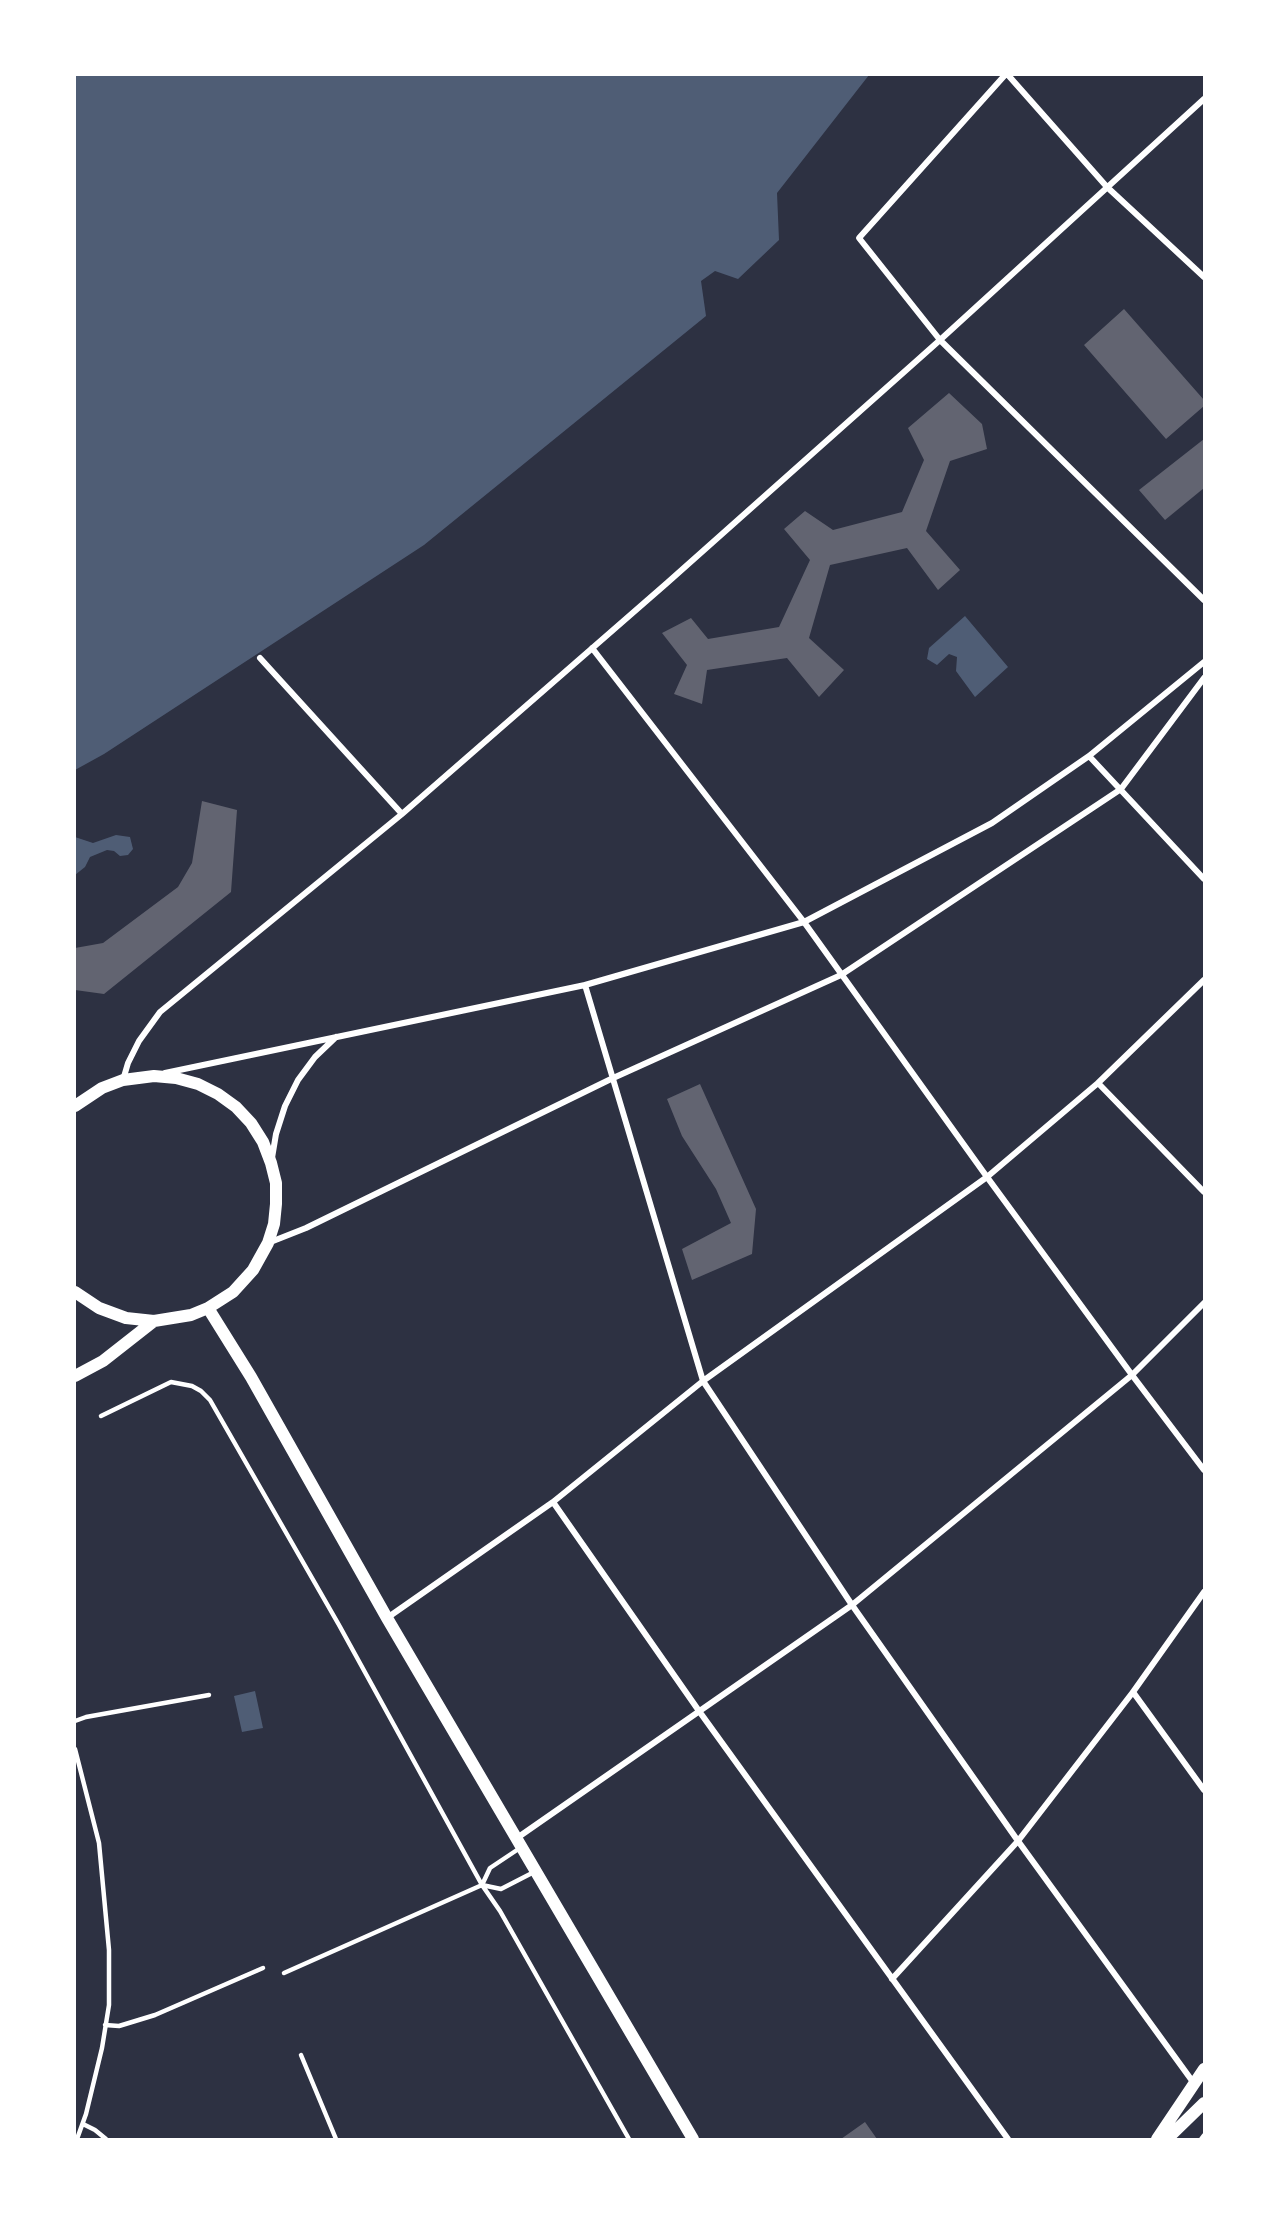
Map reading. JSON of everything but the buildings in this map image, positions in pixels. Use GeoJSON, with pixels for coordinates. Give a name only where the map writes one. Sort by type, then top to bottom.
{"type":"FeatureCollection","features":[{"type":"Feature","properties":{"kind":"main road"},"geometry":{"type":"LineString","coordinates":[[75,1106],[102,1088],[123,1080],[154,1076],[176,1078],[198,1084],[218,1094],[236,1107],[251,1123],[263,1142],[276,1183],[274,1224],[268,1243],[253,1270],[233,1292],[208,1308],[182,1318],[154,1321],[126,1318],[108,1311],[75,1292]]}},
{"type":"Feature","properties":{"kind":"main road"},"geometry":{"type":"LineString","coordinates":[[208,1308],[251,1377],[387,1618],[693,2139]]}},
{"type":"Feature","properties":{"kind":"main road"},"geometry":{"type":"LineString","coordinates":[[75,1376],[102,1361],[154,1321]]}},
{"type":"Feature","properties":{"kind":"main road"},"geometry":{"type":"LineString","coordinates":[[1157,2139],[1193,2082],[1204,2069]]}},
{"type":"Feature","properties":{"kind":"main road"},"geometry":{"type":"LineString","coordinates":[[1167,2139],[1204,2103]]}},
{"type":"Feature","properties":{"kind":"street"},"geometry":{"type":"LineString","coordinates":[[1204,277],[1107,187],[1007,75],[859,238],[940,340],[1204,600]]}},
{"type":"Feature","properties":{"kind":"street"},"geometry":{"type":"LineString","coordinates":[[123,1080],[128,1063],[139,1041],[160,1012],[402,814],[592,648],[940,340],[1204,99]]}},
{"type":"Feature","properties":{"kind":"street"},"geometry":{"type":"LineString","coordinates":[[592,648],[804,922],[987,1177],[1204,1470]]}},
{"type":"Feature","properties":{"kind":"street"},"geometry":{"type":"LineString","coordinates":[[260,658],[402,814]]}},
{"type":"Feature","properties":{"kind":"street"},"geometry":{"type":"LineString","coordinates":[[154,1076],[585,986],[804,922],[992,823],[1089,756],[1204,662]]}},
{"type":"Feature","properties":{"kind":"street"},"geometry":{"type":"LineString","coordinates":[[268,1243],[306,1228],[612,1079],[841,975],[1121,789],[1204,678]]}},
{"type":"Feature","properties":{"kind":"street"},"geometry":{"type":"LineString","coordinates":[[1089,756],[1204,879]]}},
{"type":"Feature","properties":{"kind":"street"},"geometry":{"type":"LineString","coordinates":[[387,1618],[553,1502],[703,1381],[987,1177],[1098,1083],[1204,980]]}},
{"type":"Feature","properties":{"kind":"street"},"geometry":{"type":"LineString","coordinates":[[585,986],[703,1381],[852,1605],[1018,1841],[1193,2082]]}},
{"type":"Feature","properties":{"kind":"street"},"geometry":{"type":"LineString","coordinates":[[271,1163],[276,1134],[285,1106],[298,1080],[315,1057],[336,1037]]}},
{"type":"Feature","properties":{"kind":"street"},"geometry":{"type":"LineString","coordinates":[[1098,1083],[1204,1192]]}},
{"type":"Feature","properties":{"kind":"street"},"geometry":{"type":"LineString","coordinates":[[520,1842],[699,1711],[852,1605],[1132,1375],[1204,1304]]}},
{"type":"Feature","properties":{"kind":"street"},"geometry":{"type":"LineString","coordinates":[[553,1502],[699,1711],[1008,2139]]}},
{"type":"Feature","properties":{"kind":"street"},"geometry":{"type":"LineString","coordinates":[[892,1979],[1018,1841],[1133,1692],[1204,1592]]}},
{"type":"Feature","properties":{"kind":"street"},"geometry":{"type":"LineString","coordinates":[[1133,1692],[1204,1790]]}},
{"type":"Feature","properties":{"kind":"lane"},"geometry":{"type":"LineString","coordinates":[[101,1416],[171,1382],[192,1386],[210,1400],[339,1625],[482,1885],[500,1911],[629,2139]]}},
{"type":"Feature","properties":{"kind":"lane"},"geometry":{"type":"LineString","coordinates":[[75,1721],[86,1717],[209,1695]]}},
{"type":"Feature","properties":{"kind":"lane"},"geometry":{"type":"LineString","coordinates":[[75,1749],[99,1843],[109,1950],[109,2005],[102,2049],[77,2139]]}},
{"type":"Feature","properties":{"kind":"lane"},"geometry":{"type":"LineString","coordinates":[[482,1885],[490,1868],[520,1842]]}},
{"type":"Feature","properties":{"kind":"lane"},"geometry":{"type":"LineString","coordinates":[[284,1973],[482,1885],[501,1888],[536,1871]]}},
{"type":"Feature","properties":{"kind":"lane"},"geometry":{"type":"LineString","coordinates":[[105,2025],[119,2026],[155,2015],[262,1968]]}},
{"type":"Feature","properties":{"kind":"lane"},"geometry":{"type":"LineString","coordinates":[[301,2055],[336,2139]]}},
{"type":"Feature","properties":{"kind":"lane"},"geometry":{"type":"LineString","coordinates":[[83,2124],[106,2139]]}},
{"type":"Feature","properties":{"kind":"path"},"geometry":{"type":"LineString","coordinates":[[1201,2139],[1204,2136]]}},
{"type":"Feature","properties":{"kind":"water"},"geometry":{"type":"Polygon","coordinates":[[[75,75],[869,75],[777,193],[779,240],[738,279],[715,271],[701,281],[706,316],[424,545],[104,754],[75,770],[75,75]]]}},
{"type":"Feature","properties":{"kind":"water"},"geometry":{"type":"Polygon","coordinates":[[[965,616],[1008,667],[975,697],[956,671],[957,657],[949,654],[937,665],[927,659],[929,648],[965,616]]]}},
{"type":"Feature","properties":{"kind":"water"},"geometry":{"type":"Polygon","coordinates":[[[116,835],[130,837],[133,849],[128,855],[120,856],[114,851],[107,850],[90,857],[85,867],[75,875],[75,837],[93,843],[116,835]]]}},
{"type":"Feature","properties":{"kind":"water"},"geometry":{"type":"Polygon","coordinates":[[[255,1691],[263,1728],[242,1732],[234,1696],[255,1691]]]}}]}
